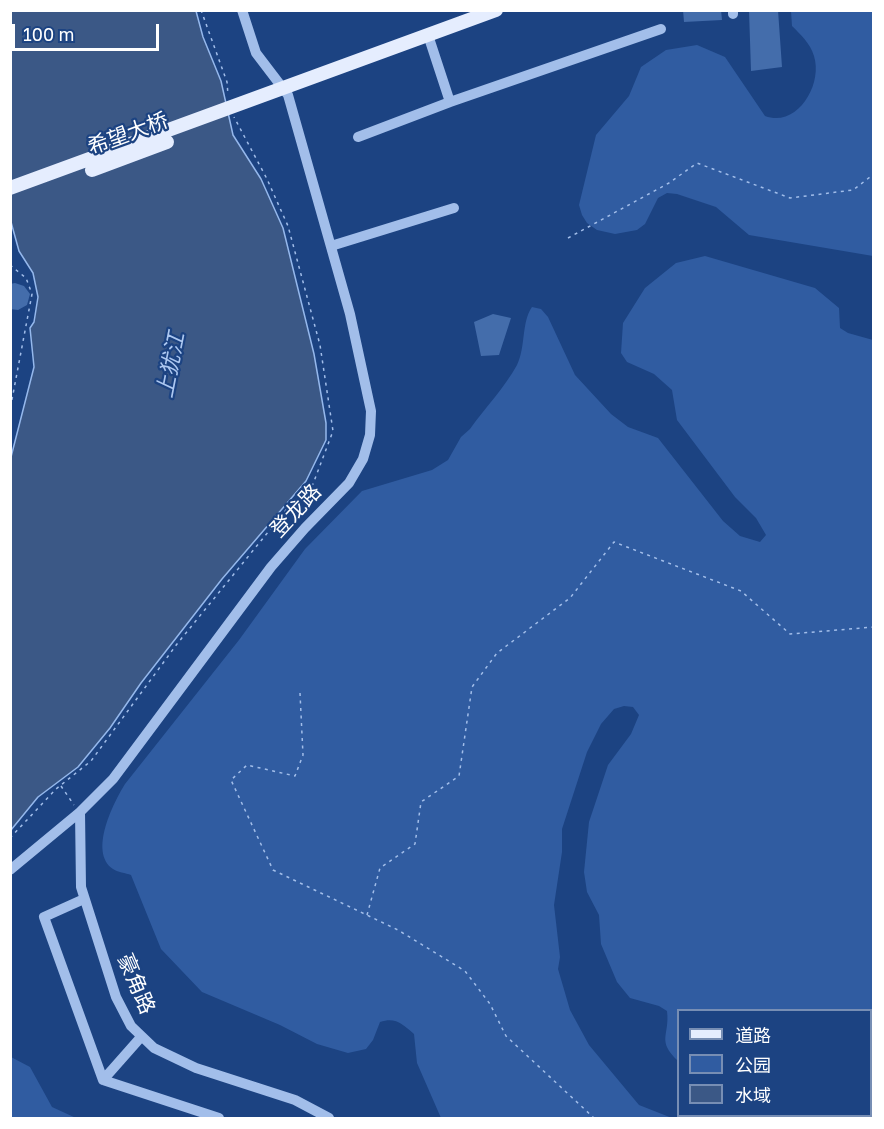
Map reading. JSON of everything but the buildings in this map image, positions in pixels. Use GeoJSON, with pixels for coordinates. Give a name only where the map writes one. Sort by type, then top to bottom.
{"type":"FeatureCollection","features":[{"type":"Feature","properties":{"kind":"main road"},"geometry":{"type":"LineString","coordinates":[[258,102],[347,65],[496,10]]}},
{"type":"Feature","properties":{"kind":"main road","name":"希望大桥"},"geometry":{"type":"LineString","coordinates":[[10,188],[258,102]]}},
{"type":"Feature","properties":{"kind":"main road","name":"希望大桥"},"geometry":{"type":"LineString","coordinates":[[10,198],[125,158],[258,102]]}},
{"type":"Feature","properties":{"kind":"street"},"geometry":{"type":"LineString","coordinates":[[242,10],[256,54],[286,91]]}},
{"type":"Feature","properties":{"kind":"street"},"geometry":{"type":"LineString","coordinates":[[358,137],[450,102],[661,29]]}},
{"type":"Feature","properties":{"kind":"street"},"geometry":{"type":"LineString","coordinates":[[429,35],[450,102]]}},
{"type":"Feature","properties":{"kind":"street","name":"登龙路"},"geometry":{"type":"LineString","coordinates":[[10,870],[113,779],[272,567],[305,528],[349,483],[363,459],[370,435],[371,411],[353,324],[286,91]]}},
{"type":"Feature","properties":{"kind":"street"},"geometry":{"type":"LineString","coordinates":[[331,246],[454,208]]}},
{"type":"Feature","properties":{"kind":"street","name":"豪角路"},"geometry":{"type":"LineString","coordinates":[[77,810],[84,899],[116,997],[132,1026],[154,1048],[196,1068],[295,1100],[329,1119]]}},
{"type":"Feature","properties":{"kind":"street"},"geometry":{"type":"LineString","coordinates":[[84,899],[44,917],[103,1080]]}},
{"type":"Feature","properties":{"kind":"street"},"geometry":{"type":"LineString","coordinates":[[103,1080],[141,1037]]}},
{"type":"Feature","properties":{"kind":"street"},"geometry":{"type":"LineString","coordinates":[[103,1080],[219,1119]]}},
{"type":"Feature","properties":{"kind":"path"},"geometry":{"type":"LineString","coordinates":[[201,10],[227,82],[230,103]]}},
{"type":"Feature","properties":{"kind":"path"},"geometry":{"type":"LineString","coordinates":[[10,838],[61,786],[92,762],[177,644],[264,536],[313,484],[333,431],[320,345],[288,226],[267,179],[238,130],[231,111]]}},
{"type":"Feature","properties":{"kind":"path"},"geometry":{"type":"LineString","coordinates":[[568,238],[669,183],[697,163],[790,198],[853,190],[873,174]]}},
{"type":"Feature","properties":{"kind":"path"},"geometry":{"type":"LineString","coordinates":[[10,265],[26,278],[32,294],[10,410]]}},
{"type":"Feature","properties":{"kind":"path"},"geometry":{"type":"LineString","coordinates":[[367,915],[380,868],[415,844],[421,802],[459,776],[472,687],[497,653],[570,598],[614,542],[741,591],[790,634],[873,627]]}},
{"type":"Feature","properties":{"kind":"path"},"geometry":{"type":"LineString","coordinates":[[300,693],[303,755],[295,776],[247,765],[231,780],[273,870],[398,930],[465,971],[490,1004],[506,1035],[594,1119]]}},
{"type":"Feature","properties":{"kind":"path"},"geometry":{"type":"LineString","coordinates":[[61,786],[77,810]]}},
{"type":"Feature","properties":{"kind":"green space"},"geometry":{"type":"Polygon","coordinates":[[[791,11],[873,11],[873,256],[749,235],[716,207],[677,194],[667,193],[658,198],[645,224],[637,230],[615,234],[597,230],[587,223],[579,205],[596,135],[629,96],[641,67],[666,50],[697,45],[725,57],[765,116],[777,118],[787,116],[797,110],[811,91],[816,67],[810,47],[792,26],[791,11]]]}},
{"type":"Feature","properties":{"kind":"green space"},"geometry":{"type":"Polygon","coordinates":[[[705,256],[815,288],[839,308],[840,328],[848,333],[873,340],[873,1118],[788,1117],[872,1117],[872,1009],[677,1009],[677,1060],[667,1048],[665,1038],[667,1011],[659,1006],[630,998],[617,982],[601,944],[599,915],[587,892],[584,872],[589,822],[608,765],[631,734],[639,715],[633,707],[624,706],[614,709],[601,724],[587,752],[562,829],[562,852],[554,905],[560,957],[558,969],[570,1010],[589,1045],[639,1105],[672,1118],[441,1118],[417,1063],[414,1034],[398,1022],[390,1020],[380,1022],[373,1040],[366,1049],[348,1053],[317,1044],[280,1025],[202,992],[161,949],[131,875],[113,869],[106,861],[103,839],[106,827],[115,802],[125,784],[239,640],[305,549],[362,491],[432,470],[448,460],[461,437],[495,397],[517,365],[522,351],[526,320],[532,307],[541,309],[548,317],[575,375],[611,414],[628,427],[658,438],[723,521],[740,536],[760,542],[766,535],[756,518],[735,497],[677,420],[672,390],[654,374],[627,362],[621,353],[623,323],[645,288],[676,263],[705,256]]]}},
{"type":"Feature","properties":{"kind":"green space"},"geometry":{"type":"Polygon","coordinates":[[[11,1057],[30,1067],[52,1107],[76,1118],[11,1118],[11,1057]]]}},
{"type":"Feature","properties":{"kind":"water","name":"上犹江"},"geometry":{"type":"Polygon","coordinates":[[[11,11],[196,11],[203,37],[221,81],[233,135],[261,179],[283,228],[314,354],[326,423],[326,440],[306,481],[222,579],[141,683],[110,728],[78,767],[38,797],[11,830],[11,457],[34,367],[30,328],[34,322],[38,297],[33,273],[19,251],[11,222],[11,11]]]}}]}
